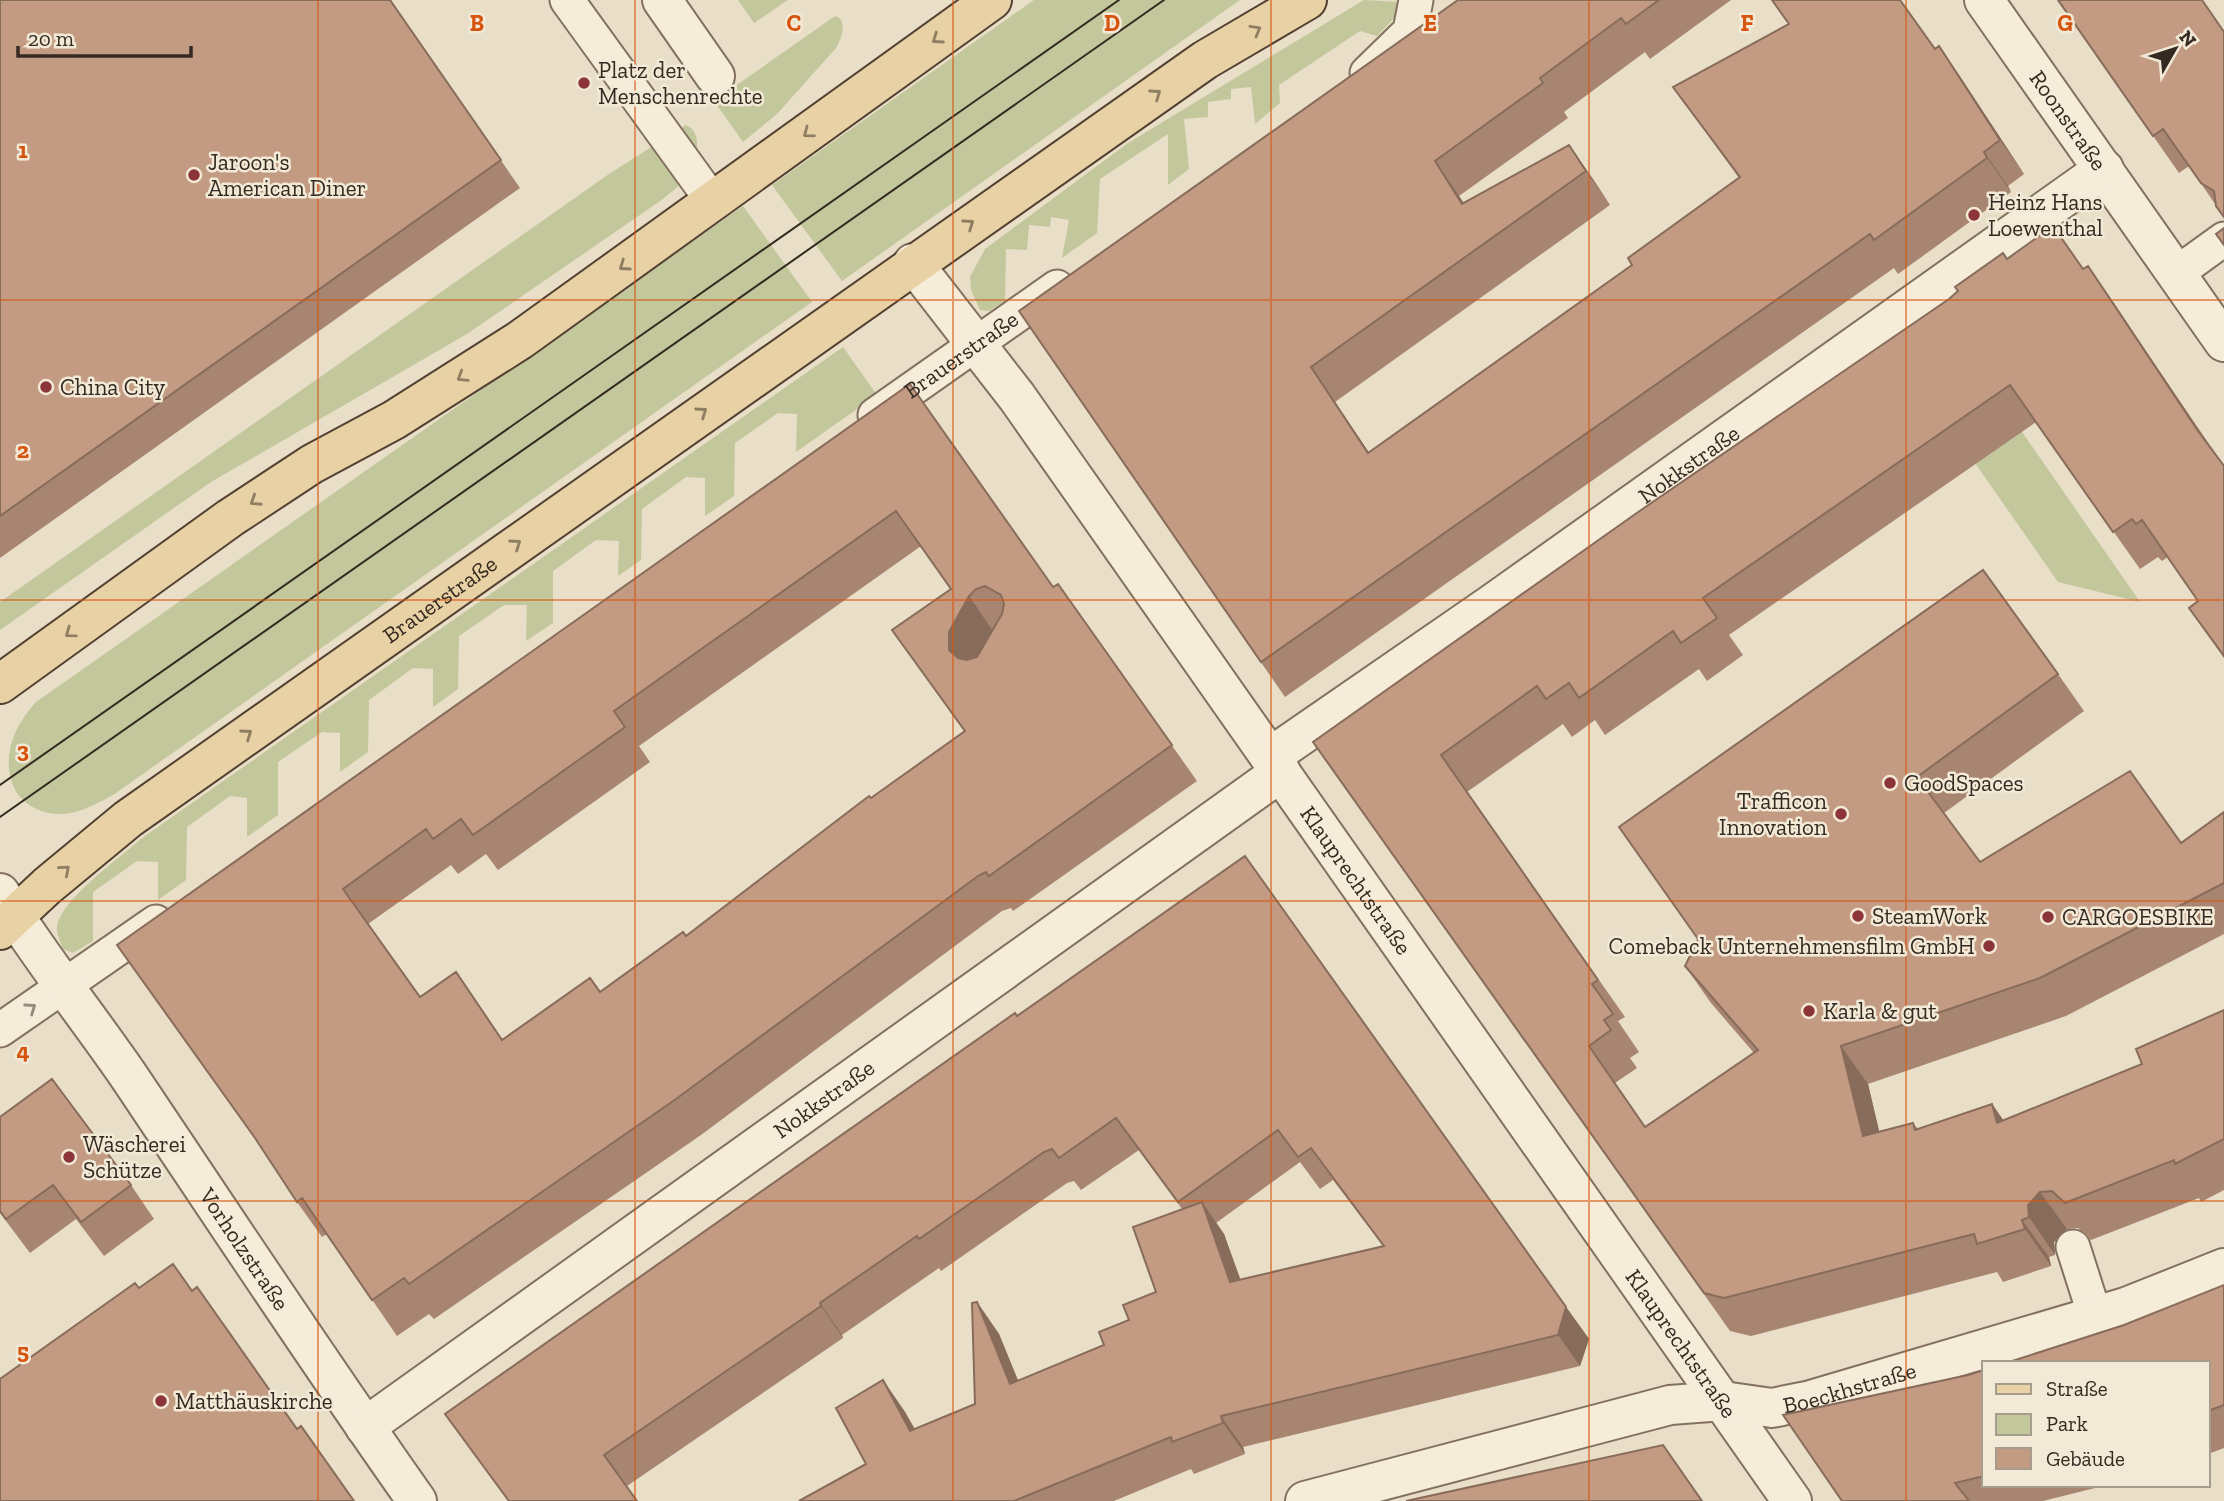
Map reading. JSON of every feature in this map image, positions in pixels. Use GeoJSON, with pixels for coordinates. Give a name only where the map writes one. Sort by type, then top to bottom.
{"type":"FeatureCollection","features":[{"type":"Feature","properties":{"kind":"main road"},"geometry":{"type":"LineString","coordinates":[[0,684],[230,518],[312,464],[394,420],[478,367],[714,203],[863,91],[992,0]]}},
{"type":"Feature","properties":{"kind":"main road","name":"Brauerstraße"},"geometry":{"type":"LineString","coordinates":[[5,913],[47,886],[128,819],[914,263],[1205,60],[1307,0]]}},
{"type":"Feature","properties":{"kind":"street"},"geometry":{"type":"LineString","coordinates":[[662,0],[715,76]]}},
{"type":"Feature","properties":{"kind":"street","name":"Roonstraße"},"geometry":{"type":"LineString","coordinates":[[1984,0],[2224,342]]}},
{"type":"Feature","properties":{"kind":"street","name":"Nokkstraße"},"geometry":{"type":"LineString","coordinates":[[365,1427],[1492,604],[2104,169]]}},
{"type":"Feature","properties":{"kind":"street","name":"Klauprechtstraße"},"geometry":{"type":"LineString","coordinates":[[914,263],[976,343],[1792,1501]]}},
{"type":"Feature","properties":{"kind":"street","name":"Vorholzstraße"},"geometry":{"type":"LineString","coordinates":[[5,913],[110,1050],[296,1330],[417,1501]]}},
{"type":"Feature","properties":{"kind":"street","name":"Boeckhstraße"},"geometry":{"type":"LineString","coordinates":[[1305,1501],[1670,1405],[1723,1401],[1772,1408],[1811,1400],[2095,1316],[2224,1268]]}},
{"type":"Feature","properties":{"kind":"lane"},"geometry":{"type":"LineString","coordinates":[[567,0],[663,137],[714,203]]}},
{"type":"Feature","properties":{"kind":"lane"},"geometry":{"type":"LineString","coordinates":[[1345,88],[1368,72],[1410,31],[1416,0]]}},
{"type":"Feature","properties":{"kind":"lane"},"geometry":{"type":"LineString","coordinates":[[2177,273],[2224,239]]}},
{"type":"Feature","properties":{"kind":"lane","name":"Brauerstraße"},"geometry":{"type":"LineString","coordinates":[[848,435],[1084,268]]}},
{"type":"Feature","properties":{"kind":"lane"},"geometry":{"type":"LineString","coordinates":[[0,1030],[184,903]]}},
{"type":"Feature","properties":{"kind":"lane"},"geometry":{"type":"LineString","coordinates":[[2073,1247],[2095,1316]]}},
{"type":"Feature","properties":{"kind":"green space"},"geometry":{"type":"Polygon","coordinates":[[[738,0],[788,0],[754,23],[738,0]]]}},
{"type":"Feature","properties":{"kind":"green space"},"geometry":{"type":"Polygon","coordinates":[[[1034,0],[1240,0],[842,281],[772,185],[1034,0]]]}},
{"type":"Feature","properties":{"kind":"green space"},"geometry":{"type":"Polygon","coordinates":[[[1364,0],[1399,2],[1397,15],[1377,36],[1360,31],[1279,85],[1280,103],[1255,124],[1251,87],[1231,89],[1231,99],[1208,102],[1208,117],[1184,119],[1189,169],[1168,185],[1168,134],[1100,179],[1097,233],[1062,258],[1069,220],[1051,217],[1050,227],[1029,225],[1027,250],[1006,249],[1005,301],[989,311],[980,310],[971,290],[970,277],[985,249],[1128,143],[1364,0]]]}},
{"type":"Feature","properties":{"kind":"green space"},"geometry":{"type":"Polygon","coordinates":[[[835,16],[840,18],[843,26],[836,48],[777,114],[743,142],[714,101],[835,16]]]}},
{"type":"Feature","properties":{"kind":"green space"},"geometry":{"type":"Polygon","coordinates":[[[686,125],[696,135],[695,159],[684,180],[663,199],[467,334],[211,482],[0,630],[0,602],[609,174],[686,125]]]}},
{"type":"Feature","properties":{"kind":"green space"},"geometry":{"type":"Polygon","coordinates":[[[743,206],[812,302],[113,795],[82,810],[56,814],[36,809],[16,792],[9,768],[11,745],[20,723],[36,702],[743,206]]]}},
{"type":"Feature","properties":{"kind":"green space"},"geometry":{"type":"Polygon","coordinates":[[[1961,344],[2140,602],[2058,582],[1915,377],[1961,344]]]}},
{"type":"Feature","properties":{"kind":"green space"},"geometry":{"type":"Polygon","coordinates":[[[843,347],[877,395],[796,452],[797,414],[778,413],[735,443],[734,496],[705,516],[705,478],[686,477],[642,509],[641,560],[618,576],[619,541],[596,540],[553,571],[553,623],[526,641],[527,605],[504,605],[459,636],[458,689],[433,707],[433,669],[413,668],[369,700],[368,752],[340,772],[340,733],[322,732],[278,762],[278,815],[247,837],[247,798],[230,796],[187,827],[186,880],[158,900],[158,862],[137,861],[93,892],[93,941],[73,953],[63,949],[57,927],[69,904],[93,879],[142,838],[843,347]]]}},
{"type":"Feature","properties":{"kind":"building"},"geometry":{"type":"Polygon","coordinates":[[[0,0],[390,0],[501,160],[0,516],[0,0]]]}},
{"type":"Feature","properties":{"kind":"building"},"geometry":{"type":"Polygon","coordinates":[[[1458,0],[1659,0],[1626,24],[1621,18],[1540,78],[1543,83],[1435,161],[1462,204],[1569,145],[1586,171],[1311,367],[1368,453],[1632,265],[1628,258],[1740,177],[1673,87],[1789,24],[1772,0],[1900,0],[1935,49],[1939,46],[2000,140],[1984,152],[1987,158],[1874,240],[1870,234],[1261,662],[1019,311],[1458,0]]]}},
{"type":"Feature","properties":{"kind":"building"},"geometry":{"type":"Polygon","coordinates":[[[2058,0],[2202,0],[2224,32],[2224,217],[2216,206],[2214,191],[2201,183],[2163,129],[2153,136],[2058,0]]]}},
{"type":"Feature","properties":{"kind":"building"},"geometry":{"type":"Polygon","coordinates":[[[2053,226],[2083,269],[2088,266],[2224,466],[2224,656],[2189,608],[2198,601],[2142,520],[2136,524],[2132,519],[2113,532],[2010,385],[1703,598],[1717,618],[1681,643],[1673,631],[1579,698],[1569,683],[1546,699],[1537,686],[1441,755],[1598,980],[1592,984],[1613,1014],[1604,1020],[1611,1030],[1589,1046],[1645,1127],[1758,1050],[1685,966],[1698,939],[1619,827],[1983,570],[2058,674],[1917,777],[1980,862],[2130,771],[2181,843],[2224,812],[2224,883],[2040,978],[1841,1046],[1863,1136],[1913,1123],[1915,1130],[1992,1104],[1997,1123],[2142,1064],[2136,1049],[2224,1010],[2224,1139],[2175,1164],[2174,1160],[2065,1203],[2052,1191],[2040,1192],[2028,1205],[2029,1217],[2022,1220],[2025,1229],[1977,1244],[1974,1234],[1724,1298],[1704,1293],[1313,742],[1641,510],[1949,299],[1958,291],[1955,287],[2003,253],[2007,259],[2053,226]]]}},
{"type":"Feature","properties":{"kind":"building"},"geometry":{"type":"Polygon","coordinates":[[[2224,228],[2224,245],[2216,234],[2224,228]]]}},
{"type":"Feature","properties":{"kind":"building"},"geometry":{"type":"Polygon","coordinates":[[[910,384],[1053,587],[1058,584],[1172,745],[989,876],[986,872],[978,876],[676,1099],[409,1284],[404,1278],[372,1300],[302,1198],[297,1202],[255,1138],[117,945],[910,384]],[[896,511],[614,711],[625,727],[473,835],[461,819],[433,839],[426,829],[343,889],[420,997],[456,972],[502,1040],[590,978],[600,992],[683,932],[686,936],[869,796],[871,798],[965,731],[892,630],[951,589],[896,511]],[[985,586],[976,589],[969,596],[949,632],[949,650],[958,658],[967,660],[977,657],[1002,614],[1004,604],[1001,595],[985,586]]]}},
{"type":"Feature","properties":{"kind":"building"},"geometry":{"type":"Polygon","coordinates":[[[1245,856],[1566,1307],[1558,1335],[1221,1416],[1223,1423],[1172,1442],[1171,1437],[1014,1501],[799,1501],[866,1464],[836,1408],[883,1380],[910,1431],[975,1404],[972,1303],[977,1302],[1010,1384],[1104,1345],[1099,1332],[1129,1320],[1123,1305],[1156,1292],[1133,1227],[1202,1202],[1230,1282],[1384,1246],[1311,1148],[1298,1157],[1278,1130],[1178,1202],[1116,1118],[1059,1158],[1052,1149],[1044,1152],[919,1239],[917,1236],[820,1303],[821,1306],[604,1455],[637,1501],[509,1501],[445,1414],[1015,1013],[1017,1016],[1245,856]]]}},
{"type":"Feature","properties":{"kind":"building"},"geometry":{"type":"Polygon","coordinates":[[[52,1079],[131,1185],[81,1222],[53,1185],[6,1219],[0,1211],[0,1117],[52,1079]]]}},
{"type":"Feature","properties":{"kind":"building","name":"Matthäuskirche"},"geometry":{"type":"Polygon","coordinates":[[[173,1264],[192,1291],[197,1287],[297,1429],[301,1426],[354,1501],[0,1501],[0,1379],[135,1283],[139,1288],[173,1264]]]}},
{"type":"Feature","properties":{"kind":"building"},"geometry":{"type":"Polygon","coordinates":[[[2224,1285],[2224,1405],[2210,1410],[2210,1361],[2012,1361],[2124,1325],[2224,1285]]]}},
{"type":"Feature","properties":{"kind":"building"},"geometry":{"type":"Polygon","coordinates":[[[1982,1371],[1982,1476],[1955,1483],[1969,1501],[1842,1501],[1783,1415],[1982,1371]]]}},
{"type":"Feature","properties":{"kind":"building"},"geometry":{"type":"Polygon","coordinates":[[[1663,1445],[1702,1501],[1406,1501],[1663,1445]]]}},
{"type":"Feature","properties":{"kind":"tram line"},"geometry":{"type":"LineString","coordinates":[[0,785],[1119,0]]}},
{"type":"Feature","properties":{"kind":"tram line"},"geometry":{"type":"LineString","coordinates":[[0,817],[1164,0]]}},
{"type":"Feature","properties":{"kind":"place","name":"Platz der Menschenrechte"},"geometry":{"type":"Point","coordinates":[584,83]}},
{"type":"Feature","properties":{"kind":"place","name":"Jaroon's American Diner"},"geometry":{"type":"Point","coordinates":[194,175]}},
{"type":"Feature","properties":{"kind":"place","name":"Heinz Hans Loewenthal"},"geometry":{"type":"Point","coordinates":[1974,215]}},
{"type":"Feature","properties":{"kind":"place","name":"China City"},"geometry":{"type":"Point","coordinates":[46,387]}},
{"type":"Feature","properties":{"kind":"place","name":"GoodSpaces"},"geometry":{"type":"Point","coordinates":[1890,783]}},
{"type":"Feature","properties":{"kind":"place","name":"Trafficon Innovation"},"geometry":{"type":"Point","coordinates":[1841,814]}},
{"type":"Feature","properties":{"kind":"place","name":"SteamWork"},"geometry":{"type":"Point","coordinates":[1858,916]}},
{"type":"Feature","properties":{"kind":"place","name":"CARGOESBIKE"},"geometry":{"type":"Point","coordinates":[2048,917]}},
{"type":"Feature","properties":{"kind":"place","name":"Comeback Unternehmensfilm GmbH"},"geometry":{"type":"Point","coordinates":[1989,946]}},
{"type":"Feature","properties":{"kind":"place","name":"Karla & gut"},"geometry":{"type":"Point","coordinates":[1809,1011]}},
{"type":"Feature","properties":{"kind":"place","name":"Wäscherei Schütze"},"geometry":{"type":"Point","coordinates":[69,1157]}},
{"type":"Feature","properties":{"kind":"place","name":"Matthäuskirche"},"geometry":{"type":"Point","coordinates":[161,1401]}}]}
